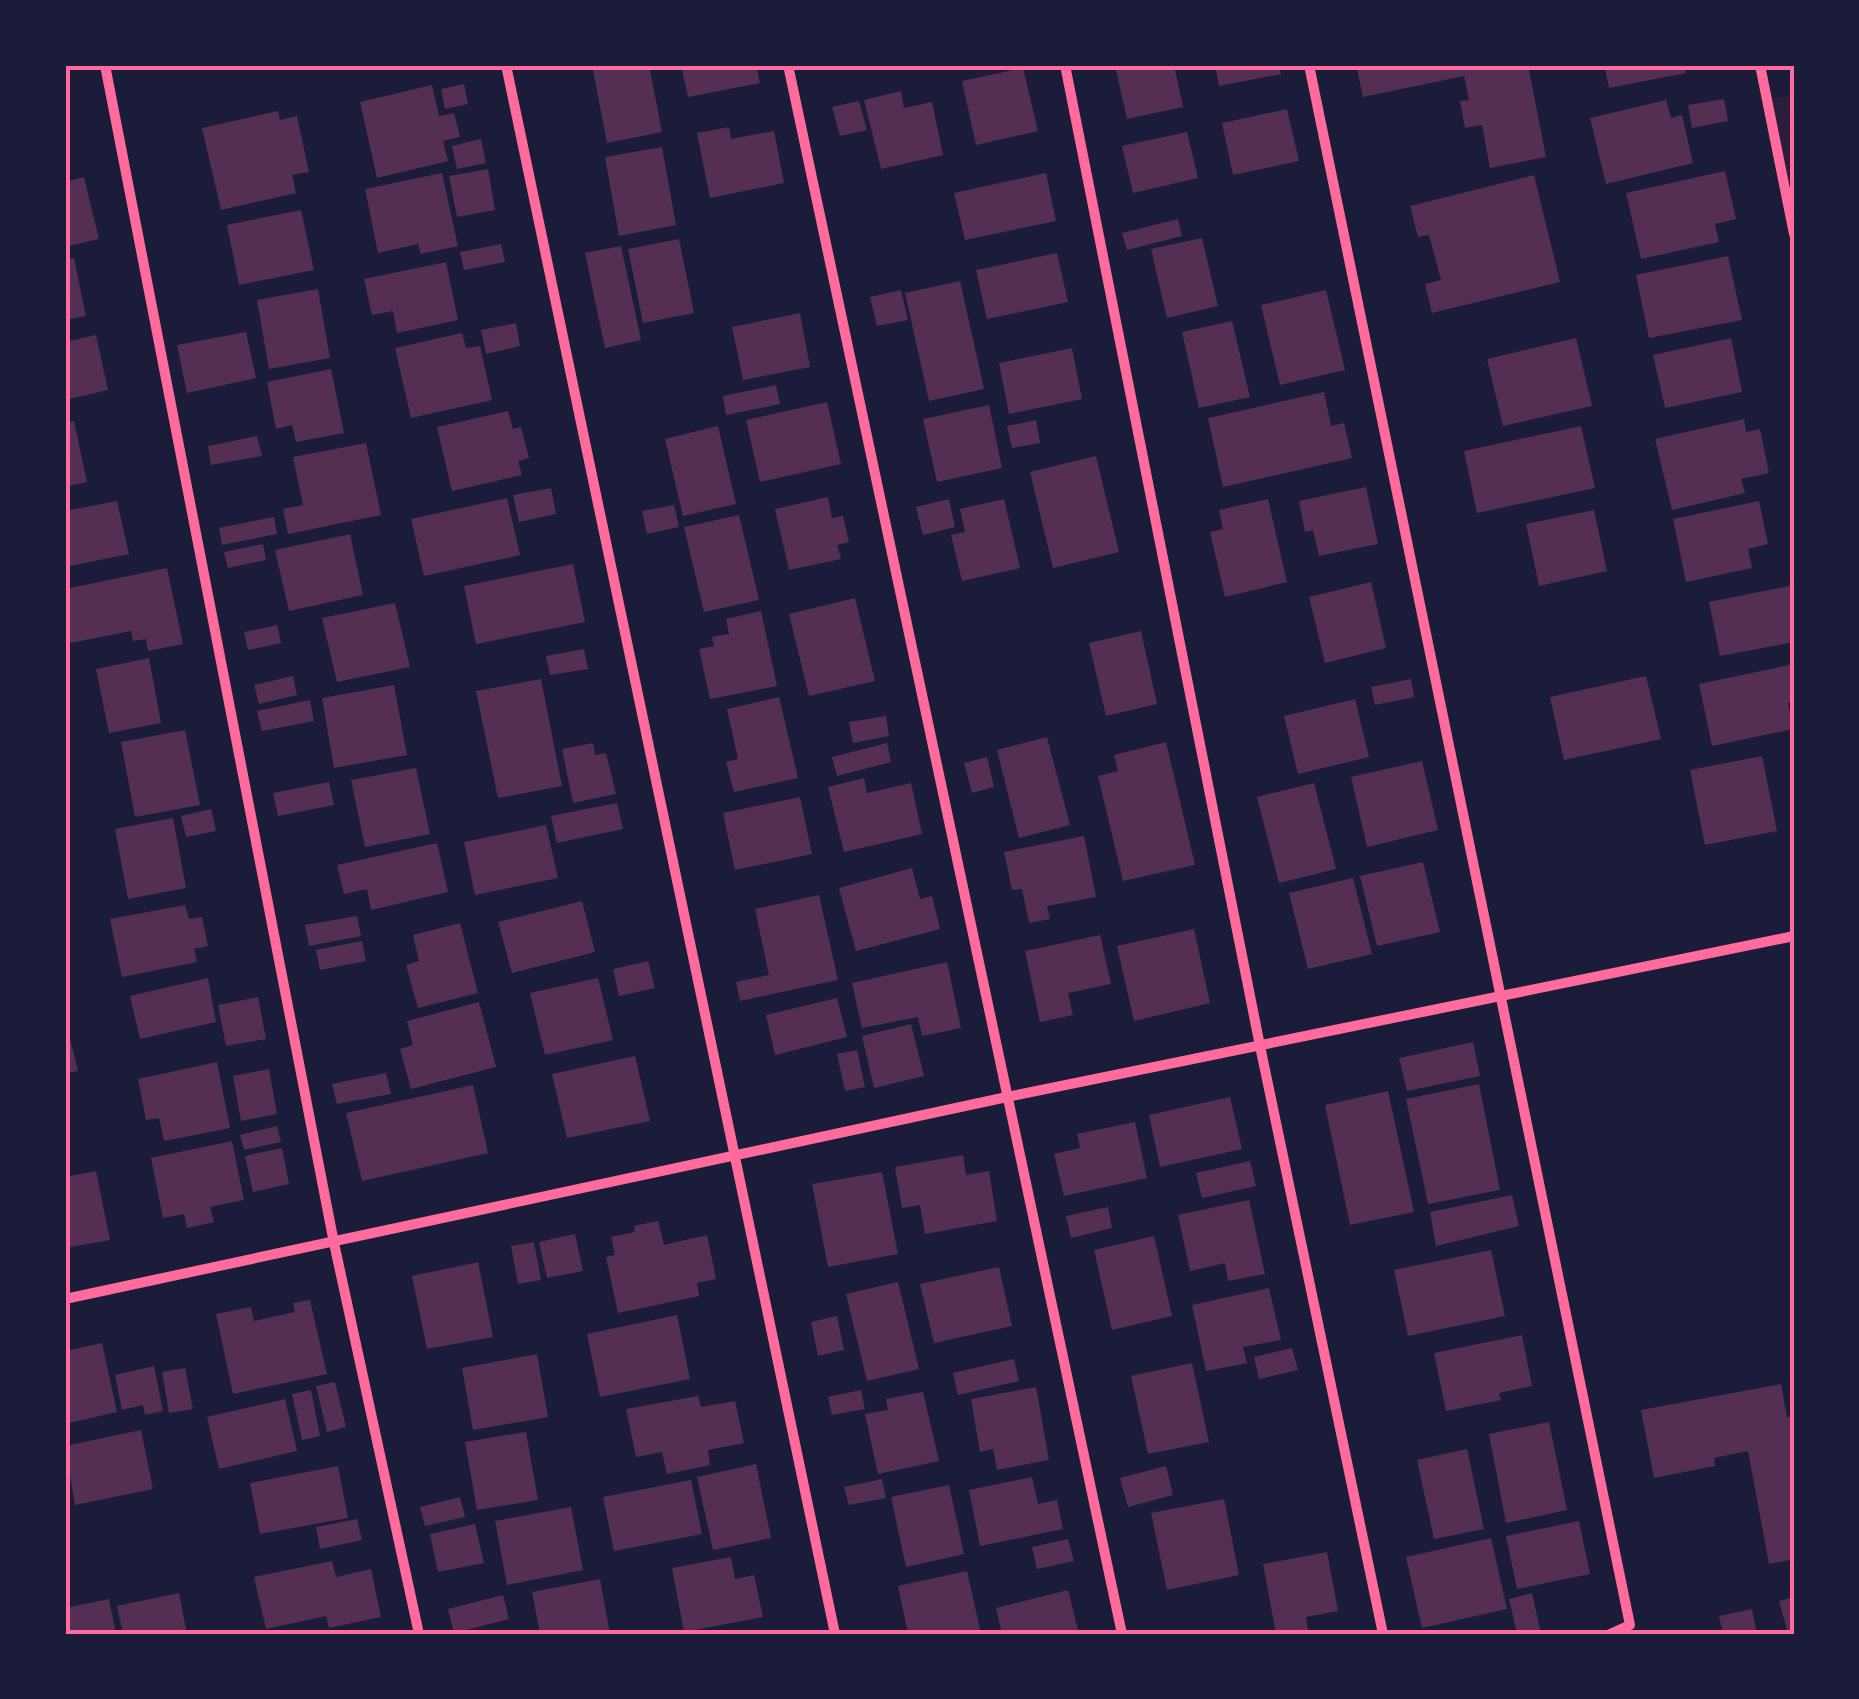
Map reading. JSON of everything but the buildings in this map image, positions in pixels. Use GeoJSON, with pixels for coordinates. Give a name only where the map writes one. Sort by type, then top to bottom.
{"type":"FeatureCollection","features":[{"type":"Feature","properties":{"kind":"street"},"geometry":{"type":"LineString","coordinates":[[104,65],[334,1243],[418,1634]]}},
{"type":"Feature","properties":{"kind":"street"},"geometry":{"type":"LineString","coordinates":[[506,65],[835,1634]]}},
{"type":"Feature","properties":{"kind":"street"},"geometry":{"type":"LineString","coordinates":[[788,65],[1122,1634]]}},
{"type":"Feature","properties":{"kind":"street"},"geometry":{"type":"LineString","coordinates":[[1065,65],[1260,1046],[1383,1634]]}},
{"type":"Feature","properties":{"kind":"street"},"geometry":{"type":"LineString","coordinates":[[1309,65],[1630,1626],[1610,1634]]}},
{"type":"Feature","properties":{"kind":"street"},"geometry":{"type":"LineString","coordinates":[[1760,65],[1794,234]]}},
{"type":"Feature","properties":{"kind":"street"},"geometry":{"type":"LineString","coordinates":[[65,1299],[1007,1097],[1794,936]]}},
{"type":"Feature","properties":{"kind":"shaded area"},"geometry":{"type":"Polygon","coordinates":[[[1794,95],[1794,234],[1767,100],[1794,95]]]}}]}
